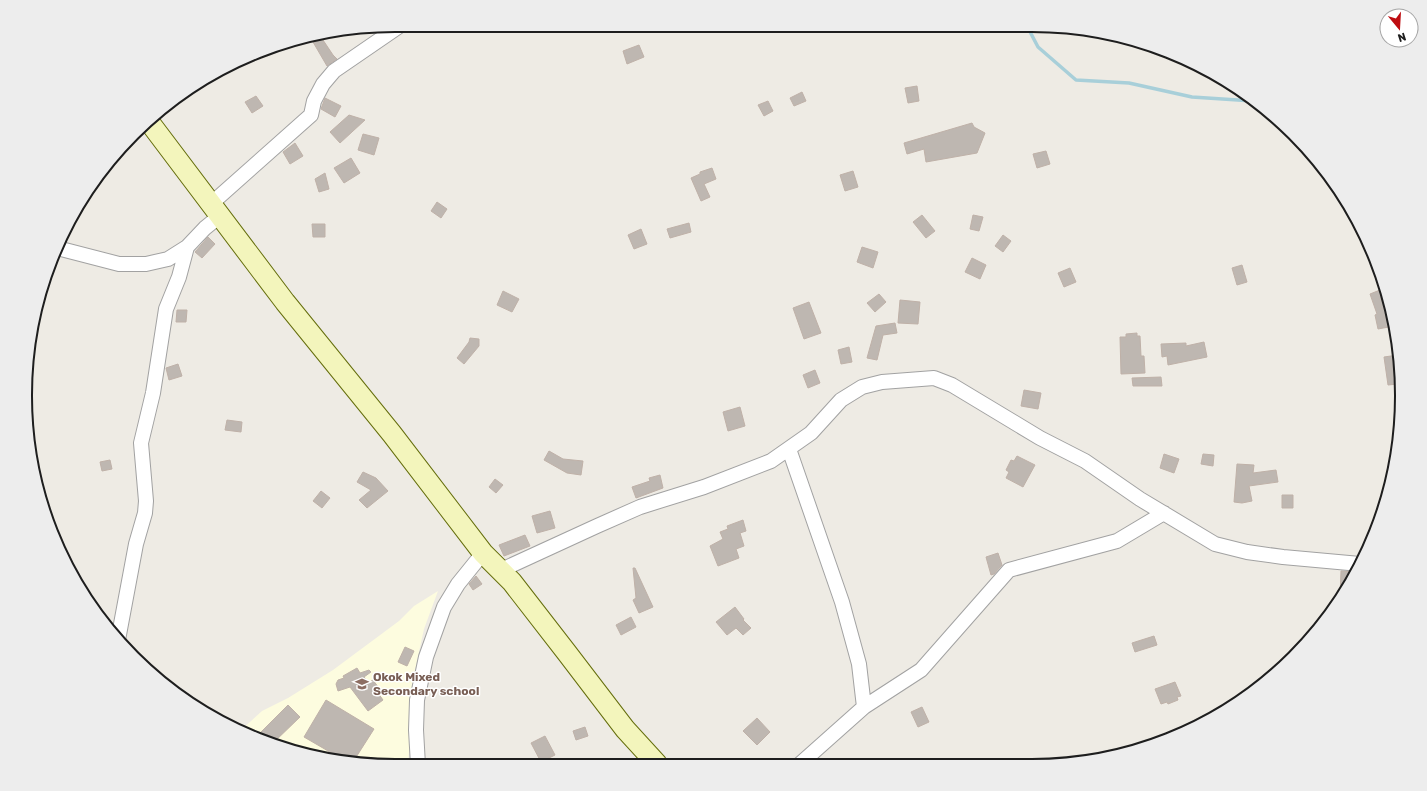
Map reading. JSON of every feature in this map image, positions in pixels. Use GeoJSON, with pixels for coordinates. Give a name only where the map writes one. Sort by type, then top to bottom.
{"type":"FeatureCollection","features":[{"type":"Feature","properties":{"kind":"street"},"geometry":{"type":"LineString","coordinates":[[63,249],[119,264],[146,264],[168,259],[188,247],[205,228],[216,209],[311,115],[314,101],[323,84],[334,71],[390,32]]}},
{"type":"Feature","properties":{"kind":"street"},"geometry":{"type":"LineString","coordinates":[[152,126],[285,302],[392,434],[483,554],[512,582],[624,729],[652,759]]}},
{"type":"Feature","properties":{"kind":"street"},"geometry":{"type":"LineString","coordinates":[[120,632],[136,544],[146,501],[141,457],[141,443],[153,393],[166,310],[179,277],[188,247]]}},
{"type":"Feature","properties":{"kind":"street"},"geometry":{"type":"LineString","coordinates":[[499,571],[640,507],[704,487],[770,461],[811,434],[841,400],[862,387],[882,382],[934,378],[952,385],[1040,438],[1085,461],[1164,513],[1215,544],[1241,551],[1282,557],[1354,563]]}},
{"type":"Feature","properties":{"kind":"street"},"geometry":{"type":"LineString","coordinates":[[789,449],[842,602],[859,664],[864,707]]}},
{"type":"Feature","properties":{"kind":"street"},"geometry":{"type":"LineString","coordinates":[[806,759],[864,707],[921,670],[1009,570],[1117,541],[1164,513]]}},
{"type":"Feature","properties":{"kind":"street"},"geometry":{"type":"LineString","coordinates":[[418,759],[416,730],[417,700],[426,657],[444,607],[458,584],[483,554]]}},
{"type":"Feature","properties":{"kind":"shaded area","name":"Okok Mixed Secondary school"},"geometry":{"type":"Polygon","coordinates":[[[438,591],[424,629],[415,670],[408,759],[348,756],[325,752],[301,747],[279,740],[245,726],[262,711],[288,698],[333,670],[399,621],[414,606],[438,591]]]}},
{"type":"Feature","properties":{"kind":"building"},"geometry":{"type":"Polygon","coordinates":[[[323,39],[337,59],[327,66],[313,42],[323,39]]]}},
{"type":"Feature","properties":{"kind":"building"},"geometry":{"type":"Polygon","coordinates":[[[639,45],[644,57],[627,64],[623,51],[639,45]]]}},
{"type":"Feature","properties":{"kind":"building"},"geometry":{"type":"Polygon","coordinates":[[[917,86],[919,101],[908,103],[905,88],[917,86]]]}},
{"type":"Feature","properties":{"kind":"building"},"geometry":{"type":"Polygon","coordinates":[[[802,92],[806,101],[794,106],[790,98],[802,92]]]}},
{"type":"Feature","properties":{"kind":"building"},"geometry":{"type":"Polygon","coordinates":[[[256,96],[263,106],[252,113],[245,102],[256,96]]]}},
{"type":"Feature","properties":{"kind":"building"},"geometry":{"type":"Polygon","coordinates":[[[325,98],[341,106],[335,117],[321,109],[325,98]]]}},
{"type":"Feature","properties":{"kind":"building"},"geometry":{"type":"Polygon","coordinates":[[[768,101],[773,111],[764,116],[758,105],[768,101]]]}},
{"type":"Feature","properties":{"kind":"building"},"geometry":{"type":"Polygon","coordinates":[[[349,115],[365,120],[340,143],[330,132],[349,115]]]}},
{"type":"Feature","properties":{"kind":"building"},"geometry":{"type":"Polygon","coordinates":[[[972,123],[974,127],[985,133],[977,153],[926,162],[924,149],[907,154],[904,143],[972,123]]]}},
{"type":"Feature","properties":{"kind":"building"},"geometry":{"type":"Polygon","coordinates":[[[363,134],[379,138],[374,155],[358,150],[363,134]]]}},
{"type":"Feature","properties":{"kind":"building"},"geometry":{"type":"Polygon","coordinates":[[[295,143],[303,156],[290,164],[283,152],[295,143]]]}},
{"type":"Feature","properties":{"kind":"building"},"geometry":{"type":"Polygon","coordinates":[[[1046,151],[1050,164],[1037,168],[1033,154],[1046,151]]]}},
{"type":"Feature","properties":{"kind":"building"},"geometry":{"type":"Polygon","coordinates":[[[351,158],[360,173],[344,183],[334,168],[351,158]]]}},
{"type":"Feature","properties":{"kind":"building"},"geometry":{"type":"Polygon","coordinates":[[[712,168],[716,179],[704,184],[710,197],[701,201],[691,178],[700,174],[700,172],[712,168]]]}},
{"type":"Feature","properties":{"kind":"building"},"geometry":{"type":"Polygon","coordinates":[[[853,171],[858,187],[845,191],[840,175],[853,171]]]}},
{"type":"Feature","properties":{"kind":"building"},"geometry":{"type":"Polygon","coordinates":[[[325,173],[329,189],[319,192],[315,179],[325,173]]]}},
{"type":"Feature","properties":{"kind":"building"},"geometry":{"type":"Polygon","coordinates":[[[437,202],[447,209],[441,218],[431,211],[437,202]]]}},
{"type":"Feature","properties":{"kind":"building"},"geometry":{"type":"Polygon","coordinates":[[[922,215],[935,231],[926,238],[913,222],[922,215]]]}},
{"type":"Feature","properties":{"kind":"building"},"geometry":{"type":"Polygon","coordinates":[[[973,215],[983,217],[979,231],[970,229],[973,215]]]}},
{"type":"Feature","properties":{"kind":"building"},"geometry":{"type":"Polygon","coordinates":[[[689,223],[691,232],[670,238],[667,229],[689,223]]]}},
{"type":"Feature","properties":{"kind":"building"},"geometry":{"type":"Polygon","coordinates":[[[312,224],[325,224],[325,237],[313,237],[312,224]]]}},
{"type":"Feature","properties":{"kind":"building"},"geometry":{"type":"Polygon","coordinates":[[[641,229],[647,244],[634,249],[628,235],[641,229]]]}},
{"type":"Feature","properties":{"kind":"building"},"geometry":{"type":"Polygon","coordinates":[[[1003,235],[1011,241],[1003,252],[995,246],[1003,235]]]}},
{"type":"Feature","properties":{"kind":"building"},"geometry":{"type":"Polygon","coordinates":[[[208,237],[215,244],[202,258],[195,252],[208,237]]]}},
{"type":"Feature","properties":{"kind":"building"},"geometry":{"type":"Polygon","coordinates":[[[862,247],[878,252],[873,268],[857,262],[862,247]]]}},
{"type":"Feature","properties":{"kind":"building"},"geometry":{"type":"Polygon","coordinates":[[[972,258],[986,265],[980,279],[965,272],[972,258]]]}},
{"type":"Feature","properties":{"kind":"building"},"geometry":{"type":"Polygon","coordinates":[[[1242,265],[1247,282],[1237,285],[1232,268],[1242,265]]]}},
{"type":"Feature","properties":{"kind":"building"},"geometry":{"type":"Polygon","coordinates":[[[1070,268],[1076,282],[1064,287],[1058,273],[1070,268]]]}},
{"type":"Feature","properties":{"kind":"building"},"geometry":{"type":"Polygon","coordinates":[[[1380,290],[1388,327],[1378,329],[1375,315],[1377,314],[1370,294],[1380,290]]]}},
{"type":"Feature","properties":{"kind":"building"},"geometry":{"type":"Polygon","coordinates":[[[503,291],[519,299],[512,312],[497,305],[503,291]]]}},
{"type":"Feature","properties":{"kind":"building"},"geometry":{"type":"Polygon","coordinates":[[[879,294],[886,302],[875,312],[867,303],[879,294]]]}},
{"type":"Feature","properties":{"kind":"building"},"geometry":{"type":"Polygon","coordinates":[[[900,300],[920,302],[918,324],[898,323],[900,300]]]}},
{"type":"Feature","properties":{"kind":"building"},"geometry":{"type":"Polygon","coordinates":[[[809,302],[821,333],[804,339],[793,308],[809,302]]]}},
{"type":"Feature","properties":{"kind":"building"},"geometry":{"type":"Polygon","coordinates":[[[177,310],[187,310],[186,322],[176,322],[177,310]]]}},
{"type":"Feature","properties":{"kind":"building"},"geometry":{"type":"Polygon","coordinates":[[[895,323],[897,333],[883,335],[877,360],[867,358],[876,326],[895,323]]]}},
{"type":"Feature","properties":{"kind":"building"},"geometry":{"type":"Polygon","coordinates":[[[1137,333],[1137,336],[1140,336],[1141,356],[1144,356],[1145,373],[1121,374],[1120,337],[1126,337],[1126,334],[1137,333]]]}},
{"type":"Feature","properties":{"kind":"building"},"geometry":{"type":"Polygon","coordinates":[[[470,338],[479,339],[479,346],[464,364],[457,358],[469,342],[470,338]]]}},
{"type":"Feature","properties":{"kind":"building"},"geometry":{"type":"Polygon","coordinates":[[[1204,342],[1207,357],[1168,365],[1167,356],[1162,357],[1161,344],[1186,343],[1186,346],[1204,342]]]}},
{"type":"Feature","properties":{"kind":"building"},"geometry":{"type":"Polygon","coordinates":[[[849,347],[852,362],[841,364],[838,350],[849,347]]]}},
{"type":"Feature","properties":{"kind":"building"},"geometry":{"type":"Polygon","coordinates":[[[1393,356],[1395,384],[1388,385],[1384,357],[1393,356]]]}},
{"type":"Feature","properties":{"kind":"building"},"geometry":{"type":"Polygon","coordinates":[[[178,364],[182,376],[169,380],[166,368],[178,364]]]}},
{"type":"Feature","properties":{"kind":"building"},"geometry":{"type":"Polygon","coordinates":[[[815,370],[820,383],[808,388],[803,375],[815,370]]]}},
{"type":"Feature","properties":{"kind":"building"},"geometry":{"type":"Polygon","coordinates":[[[1161,377],[1162,386],[1133,386],[1132,378],[1161,377]]]}},
{"type":"Feature","properties":{"kind":"building"},"geometry":{"type":"Polygon","coordinates":[[[1024,390],[1041,393],[1038,409],[1021,406],[1024,390]]]}},
{"type":"Feature","properties":{"kind":"building"},"geometry":{"type":"Polygon","coordinates":[[[740,407],[745,426],[728,431],[723,412],[740,407]]]}},
{"type":"Feature","properties":{"kind":"building"},"geometry":{"type":"Polygon","coordinates":[[[227,420],[242,422],[241,432],[225,430],[227,420]]]}},
{"type":"Feature","properties":{"kind":"building"},"geometry":{"type":"Polygon","coordinates":[[[549,451],[563,459],[583,461],[581,475],[567,473],[544,460],[549,451]]]}},
{"type":"Feature","properties":{"kind":"building"},"geometry":{"type":"Polygon","coordinates":[[[1164,454],[1179,459],[1174,473],[1160,468],[1164,454]]]}},
{"type":"Feature","properties":{"kind":"building"},"geometry":{"type":"Polygon","coordinates":[[[1203,454],[1214,455],[1213,466],[1201,464],[1203,454]]]}},
{"type":"Feature","properties":{"kind":"building"},"geometry":{"type":"Polygon","coordinates":[[[1017,456],[1035,465],[1023,487],[1006,478],[1009,472],[1006,470],[1011,460],[1014,461],[1017,456]]]}},
{"type":"Feature","properties":{"kind":"building"},"geometry":{"type":"Polygon","coordinates":[[[110,460],[112,469],[102,471],[100,462],[110,460]]]}},
{"type":"Feature","properties":{"kind":"building"},"geometry":{"type":"Polygon","coordinates":[[[1237,464],[1254,465],[1253,473],[1276,470],[1278,482],[1249,486],[1252,501],[1242,503],[1234,502],[1237,464]]]}},
{"type":"Feature","properties":{"kind":"building"},"geometry":{"type":"Polygon","coordinates":[[[363,472],[376,478],[388,491],[367,508],[359,500],[371,490],[357,482],[363,472]]]}},
{"type":"Feature","properties":{"kind":"building"},"geometry":{"type":"Polygon","coordinates":[[[660,475],[663,488],[636,498],[632,487],[650,481],[649,478],[660,475]]]}},
{"type":"Feature","properties":{"kind":"building"},"geometry":{"type":"Polygon","coordinates":[[[495,479],[503,485],[496,493],[489,487],[495,479]]]}},
{"type":"Feature","properties":{"kind":"building"},"geometry":{"type":"Polygon","coordinates":[[[321,491],[330,498],[322,508],[313,501],[321,491]]]}},
{"type":"Feature","properties":{"kind":"building"},"geometry":{"type":"Polygon","coordinates":[[[1282,495],[1293,495],[1293,508],[1282,508],[1282,495]]]}},
{"type":"Feature","properties":{"kind":"building"},"geometry":{"type":"Polygon","coordinates":[[[550,511],[555,528],[537,533],[532,516],[550,511]]]}},
{"type":"Feature","properties":{"kind":"building"},"geometry":{"type":"Polygon","coordinates":[[[743,520],[746,531],[740,533],[744,546],[736,549],[739,558],[718,566],[710,546],[723,539],[720,532],[728,529],[727,526],[743,520]]]}},
{"type":"Feature","properties":{"kind":"building"},"geometry":{"type":"Polygon","coordinates":[[[525,535],[530,546],[504,556],[499,545],[525,535]]]}},
{"type":"Feature","properties":{"kind":"building"},"geometry":{"type":"Polygon","coordinates":[[[998,553],[1002,565],[994,574],[991,575],[986,557],[998,553]]]}},
{"type":"Feature","properties":{"kind":"building"},"geometry":{"type":"Polygon","coordinates":[[[633,568],[635,568],[653,607],[639,613],[633,600],[636,598],[633,568]]]}},
{"type":"Feature","properties":{"kind":"building"},"geometry":{"type":"Polygon","coordinates":[[[1341,571],[1349,572],[1346,577],[1340,586],[1341,571]]]}},
{"type":"Feature","properties":{"kind":"building"},"geometry":{"type":"Polygon","coordinates":[[[476,576],[482,584],[473,590],[469,584],[476,576]]]}},
{"type":"Feature","properties":{"kind":"building"},"geometry":{"type":"Polygon","coordinates":[[[735,607],[744,619],[743,620],[751,628],[743,635],[736,628],[727,635],[716,622],[735,607]]]}},
{"type":"Feature","properties":{"kind":"building"},"geometry":{"type":"Polygon","coordinates":[[[631,617],[636,627],[621,635],[616,625],[631,617]]]}},
{"type":"Feature","properties":{"kind":"building"},"geometry":{"type":"Polygon","coordinates":[[[1154,636],[1157,645],[1135,652],[1132,643],[1154,636]]]}},
{"type":"Feature","properties":{"kind":"building"},"geometry":{"type":"Polygon","coordinates":[[[405,647],[414,651],[407,666],[398,662],[405,647]]]}},
{"type":"Feature","properties":{"kind":"building"},"geometry":{"type":"Polygon","coordinates":[[[357,668],[360,673],[369,670],[371,672],[364,677],[368,683],[373,680],[381,691],[378,693],[383,700],[368,711],[350,687],[338,691],[336,684],[338,680],[344,678],[343,676],[357,668]]]}},
{"type":"Feature","properties":{"kind":"building"},"geometry":{"type":"Polygon","coordinates":[[[1175,682],[1181,696],[1177,697],[1178,700],[1168,704],[1167,702],[1161,704],[1155,689],[1175,682]]]}},
{"type":"Feature","properties":{"kind":"building"},"geometry":{"type":"Polygon","coordinates":[[[326,700],[374,729],[356,757],[332,753],[304,737],[326,700]]]}},
{"type":"Feature","properties":{"kind":"building"},"geometry":{"type":"Polygon","coordinates":[[[288,705],[300,717],[277,739],[260,733],[288,705]]]}},
{"type":"Feature","properties":{"kind":"building"},"geometry":{"type":"Polygon","coordinates":[[[922,707],[929,722],[918,727],[911,712],[922,707]]]}},
{"type":"Feature","properties":{"kind":"building"},"geometry":{"type":"Polygon","coordinates":[[[757,718],[770,732],[757,745],[743,731],[757,718]]]}},
{"type":"Feature","properties":{"kind":"building"},"geometry":{"type":"Polygon","coordinates":[[[585,727],[588,736],[576,740],[573,731],[585,727]]]}},
{"type":"Feature","properties":{"kind":"building"},"geometry":{"type":"Polygon","coordinates":[[[545,736],[555,755],[547,759],[539,759],[531,743],[545,736]]]}},
{"type":"Feature","properties":{"kind":"waterway"},"geometry":{"type":"LineString","coordinates":[[1030,32],[1038,47],[1076,80],[1129,83],[1192,97],[1244,100]]}},
{"type":"Feature","properties":{"kind":"place","name":"Okok Mixed Secondary school"},"geometry":{"type":"Point","coordinates":[362,684]}}]}
